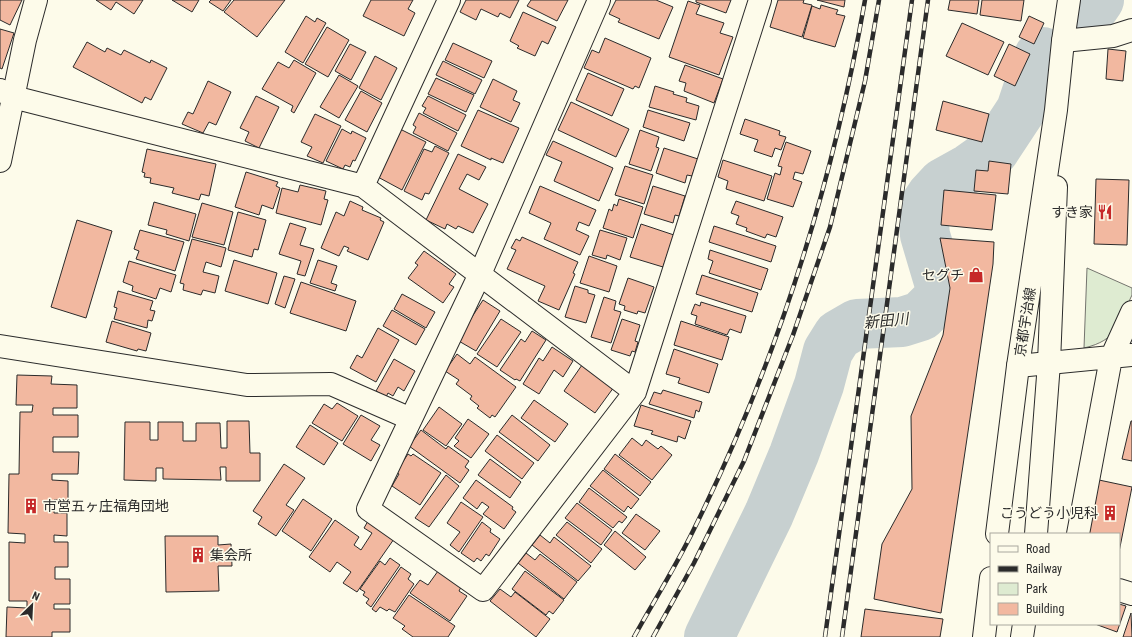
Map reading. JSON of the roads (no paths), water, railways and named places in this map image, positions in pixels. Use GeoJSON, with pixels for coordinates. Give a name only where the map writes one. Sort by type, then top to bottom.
{"type":"FeatureCollection","features":[{"type":"Feature","properties":{"kind":"street"},"geometry":{"type":"LineString","coordinates":[[0,161],[7,93],[25,40],[36,0]]}},
{"type":"Feature","properties":{"kind":"street"},"geometry":{"type":"LineString","coordinates":[[363,186],[449,0]]}},
{"type":"Feature","properties":{"kind":"street"},"geometry":{"type":"LineString","coordinates":[[600,0],[480,274],[368,509],[483,590],[635,392],[760,0]]}},
{"type":"Feature","properties":{"kind":"street","name":"京都宇治線"},"geometry":{"type":"LineString","coordinates":[[997,533],[1018,366],[1056,110],[1069,0]]}},
{"type":"Feature","properties":{"kind":"street"},"geometry":{"type":"LineString","coordinates":[[1063,41],[1113,36],[1132,30]]}},
{"type":"Feature","properties":{"kind":"street"},"geometry":{"type":"LineString","coordinates":[[7,93],[363,186],[635,392]]}},
{"type":"Feature","properties":{"kind":"street","name":"京都宇治線"},"geometry":{"type":"LineString","coordinates":[[1036,533],[1049,363],[1056,218],[1056,110]]}},
{"type":"Feature","properties":{"kind":"street"},"geometry":{"type":"LineString","coordinates":[[1078,533],[1132,312]]}},
{"type":"Feature","properties":{"kind":"street"},"geometry":{"type":"LineString","coordinates":[[0,346],[247,385],[331,384],[411,419]]}},
{"type":"Feature","properties":{"kind":"street"},"geometry":{"type":"LineString","coordinates":[[1018,366],[1122,356]]}},
{"type":"Feature","properties":{"kind":"street"},"geometry":{"type":"LineString","coordinates":[[984,637],[990,586]]}},
{"type":"Feature","properties":{"kind":"street"},"geometry":{"type":"LineString","coordinates":[[1120,590],[1132,594]]}},
{"type":"Feature","properties":{"kind":"street"},"geometry":{"type":"LineString","coordinates":[[1022,637],[1024,625]]}},
{"type":"Feature","properties":{"kind":"waterway","name":"新田川"},"geometry":{"type":"LineString","coordinates":[[1088,16],[1099,0]]}},
{"type":"Feature","properties":{"kind":"waterway","name":"新田川"},"geometry":{"type":"LineString","coordinates":[[709,637],[769,514],[794,454],[819,385],[828,351],[838,335],[857,324],[902,322],[921,316],[936,301],[941,289],[925,235],[923,214],[925,205],[943,183],[970,168],[994,151],[1021,110],[1039,56],[1043,52]]}},
{"type":"Feature","properties":{"kind":"railway"},"geometry":{"type":"LineString","coordinates":[[634,637],[687,543],[724,466],[751,402],[776,336],[799,270],[819,204],[852,68],[865,0]]}},
{"type":"Feature","properties":{"kind":"railway"},"geometry":{"type":"LineString","coordinates":[[653,637],[694,563],[744,461],[793,335],[830,227],[865,81],[879,0]]}},
{"type":"Feature","properties":{"kind":"railway"},"geometry":{"type":"LineString","coordinates":[[825,637],[912,0]]}},
{"type":"Feature","properties":{"kind":"railway"},"geometry":{"type":"LineString","coordinates":[[842,637],[928,0]]}},
{"type":"Feature","properties":{"kind":"place","name":"すき家"},"geometry":{"type":"Point","coordinates":[1105,212]}},
{"type":"Feature","properties":{"kind":"place","name":"セグチ"},"geometry":{"type":"Point","coordinates":[976,275]}},
{"type":"Feature","properties":{"kind":"place","name":"市営五ヶ庄福角団地"},"geometry":{"type":"Point","coordinates":[31,506]}},
{"type":"Feature","properties":{"kind":"place","name":"こうどう小児科"},"geometry":{"type":"Point","coordinates":[1110,513]}},
{"type":"Feature","properties":{"kind":"place","name":"集会所"},"geometry":{"type":"Point","coordinates":[198,555]}}]}
